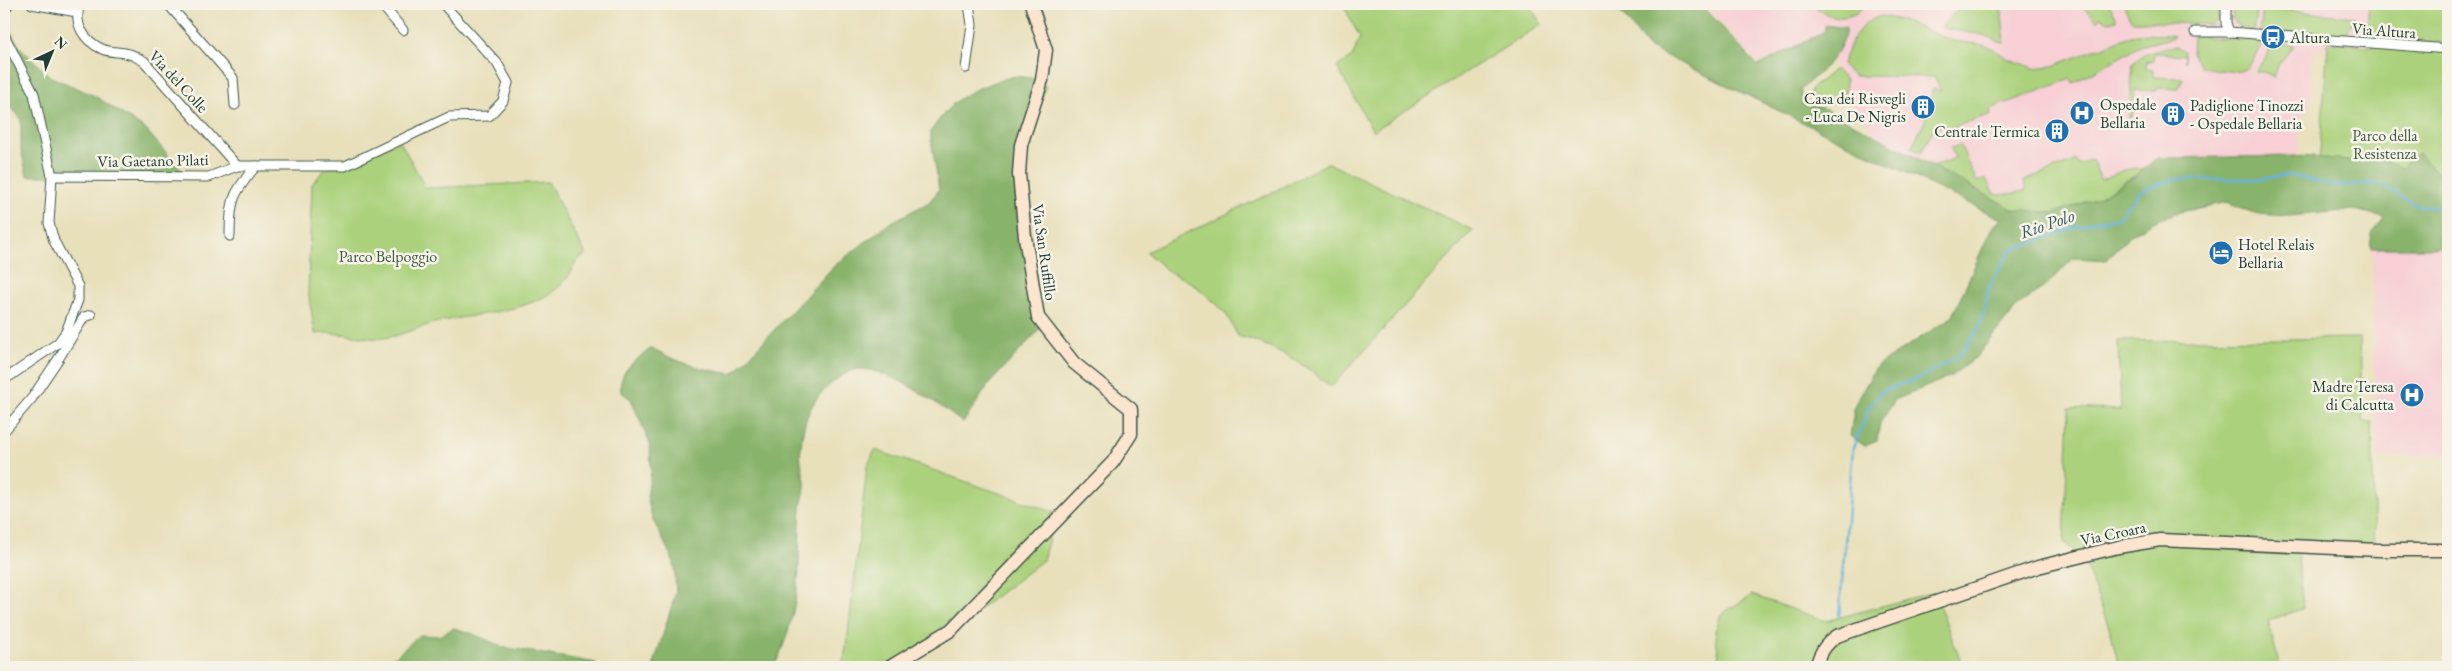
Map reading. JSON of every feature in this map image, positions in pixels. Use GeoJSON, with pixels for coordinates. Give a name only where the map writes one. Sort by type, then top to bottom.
{"type":"FeatureCollection","features":[{"type":"Feature","properties":{"kind":"street"},"geometry":{"type":"LineString","coordinates":[[4,12],[8,4]]}},
{"type":"Feature","properties":{"kind":"street","name":"Via del Colle"},"geometry":{"type":"LineString","coordinates":[[32,4],[78,8],[77,25],[88,40],[103,50],[130,54],[144,61],[237,166]]}},
{"type":"Feature","properties":{"kind":"street","name":"Via del Colle"},"geometry":{"type":"LineString","coordinates":[[168,4],[233,78],[236,105]]}},
{"type":"Feature","properties":{"kind":"street"},"geometry":{"type":"LineString","coordinates":[[381,4],[403,30]]}},
{"type":"Feature","properties":{"kind":"street","name":"Via Gaetano Pilati"},"geometry":{"type":"LineString","coordinates":[[52,176],[209,177],[237,166],[345,166],[449,116],[489,116],[504,101],[508,83],[497,62],[443,4]]}},
{"type":"Feature","properties":{"kind":"street"},"geometry":{"type":"LineString","coordinates":[[966,68],[972,25],[969,4]]}},
{"type":"Feature","properties":{"kind":"street","name":"Via San Ruffillo"},"geometry":{"type":"LineString","coordinates":[[890,667],[951,630],[1113,462],[1131,434],[1131,409],[1074,363],[1038,317],[1025,237],[1019,174],[1021,145],[1042,80],[1046,50],[1031,4]]}},
{"type":"Feature","properties":{"kind":"street"},"geometry":{"type":"LineString","coordinates":[[2226,4],[2226,23],[2229,32]]}},
{"type":"Feature","properties":{"kind":"street","name":"Via Altura"},"geometry":{"type":"LineString","coordinates":[[2194,32],[2229,32],[2448,49]]}},
{"type":"Feature","properties":{"kind":"street"},"geometry":{"type":"LineString","coordinates":[[4,35],[34,94],[52,176],[49,223],[54,241],[78,286],[78,300],[66,332],[58,343],[4,380]]}},
{"type":"Feature","properties":{"kind":"street"},"geometry":{"type":"LineString","coordinates":[[230,236],[230,211],[236,189],[256,166]]}},
{"type":"Feature","properties":{"kind":"street"},"geometry":{"type":"LineString","coordinates":[[4,431],[32,398],[84,317],[90,315]]}},
{"type":"Feature","properties":{"kind":"street","name":"Via Croara"},"geometry":{"type":"LineString","coordinates":[[1816,667],[1819,656],[1827,643],[1837,636],[2038,567],[2118,547],[2160,540],[2375,550],[2448,550]]}},
{"type":"Feature","properties":{"kind":"shaded area","name":"Ospedale Bellaria"},"geometry":{"type":"Polygon","coordinates":[[[1704,4],[2389,4],[2384,53],[2313,49],[2310,106],[2299,120],[2298,156],[2157,158],[2136,176],[2012,209],[1878,137],[1841,90],[1825,31],[1758,64],[1704,4]]]}},
{"type":"Feature","properties":{"kind":"shaded area","name":"Madre Teresa di Calcutta"},"geometry":{"type":"Polygon","coordinates":[[[2372,248],[2448,248],[2448,453],[2377,458],[2372,248]]]}},
{"type":"Feature","properties":{"kind":"green space"},"geometry":{"type":"Polygon","coordinates":[[[4,4],[13,4],[11,32],[20,47],[37,64],[51,77],[95,96],[145,129],[187,176],[27,176],[21,149],[21,119],[12,108],[4,108],[4,4]]]}},
{"type":"Feature","properties":{"kind":"green space"},"geometry":{"type":"Polygon","coordinates":[[[1343,4],[1528,4],[1542,24],[1373,131],[1337,67],[1352,57],[1360,38],[1343,4]]]}},
{"type":"Feature","properties":{"kind":"green space"},"geometry":{"type":"Polygon","coordinates":[[[1614,4],[1701,4],[1758,66],[1825,31],[1825,25],[1846,28],[1844,38],[1835,56],[1800,91],[1806,104],[1826,109],[2012,209],[2054,213],[2098,198],[2136,176],[2157,158],[2298,156],[2351,160],[2369,153],[2401,168],[2418,153],[2440,175],[2448,175],[2448,248],[2372,248],[2371,234],[2385,217],[2354,210],[2289,216],[2256,214],[2227,202],[2176,213],[2153,222],[2131,235],[2106,260],[2074,258],[2047,285],[2017,306],[1976,357],[1951,376],[1895,400],[1880,423],[1877,441],[1865,446],[1850,436],[1855,404],[1877,366],[1952,317],[1991,229],[2001,219],[1648,47],[1614,4]]]}},
{"type":"Feature","properties":{"kind":"green space"},"geometry":{"type":"Polygon","coordinates":[[[1813,4],[1865,4],[1854,14],[1840,17],[1825,13],[1813,4]]]}},
{"type":"Feature","properties":{"kind":"green space"},"geometry":{"type":"Polygon","coordinates":[[[1963,4],[2001,4],[2005,43],[1983,35],[1942,28],[1963,4]]]}},
{"type":"Feature","properties":{"kind":"green space"},"geometry":{"type":"Polygon","coordinates":[[[2080,4],[2109,4],[2116,16],[2116,20],[2109,22],[2100,17],[2097,21],[2080,4]]]}},
{"type":"Feature","properties":{"kind":"green space"},"geometry":{"type":"Polygon","coordinates":[[[2123,4],[2220,4],[2218,19],[2212,25],[2133,21],[2123,4]]]}},
{"type":"Feature","properties":{"kind":"green space"},"geometry":{"type":"Polygon","coordinates":[[[2233,4],[2249,4],[2249,6],[2258,7],[2254,32],[2237,25],[2232,18],[2233,4]]]}},
{"type":"Feature","properties":{"kind":"green space"},"geometry":{"type":"Polygon","coordinates":[[[2369,4],[2448,4],[2448,43],[2366,38],[2369,4]]]}},
{"type":"Feature","properties":{"kind":"green space"},"geometry":{"type":"Polygon","coordinates":[[[2263,8],[2355,17],[2345,37],[2260,31],[2263,8]]]}},
{"type":"Feature","properties":{"kind":"green space"},"geometry":{"type":"Polygon","coordinates":[[[1881,16],[1902,20],[1953,41],[1979,44],[1992,48],[2007,58],[2034,68],[2053,66],[2136,34],[2171,35],[2175,37],[2140,46],[2073,83],[2071,79],[1990,109],[1991,114],[1954,127],[1942,126],[1933,130],[1921,153],[1911,148],[1925,121],[1933,89],[1941,91],[1935,77],[1853,76],[1842,64],[1856,35],[1866,23],[1881,16]]]}},
{"type":"Feature","properties":{"kind":"green space"},"geometry":{"type":"Polygon","coordinates":[[[2193,36],[2262,41],[2251,63],[2240,71],[2233,72],[2201,67],[2192,54],[2193,36]]]}},
{"type":"Feature","properties":{"kind":"green space"},"geometry":{"type":"Polygon","coordinates":[[[2271,43],[2295,45],[2279,63],[2274,77],[2264,72],[2255,72],[2267,57],[2271,43]]]}},
{"type":"Feature","properties":{"kind":"green space","name":"Parco della Resistenza"},"geometry":{"type":"Polygon","coordinates":[[[2328,43],[2448,51],[2448,224],[2318,176],[2328,43]]]}},
{"type":"Feature","properties":{"kind":"green space"},"geometry":{"type":"Polygon","coordinates":[[[2177,46],[2184,51],[2185,62],[2184,55],[2154,53],[2153,62],[2146,61],[2146,68],[2153,69],[2153,77],[2183,78],[2178,89],[2135,90],[2132,117],[2129,117],[2133,63],[2144,54],[2177,46]]]}},
{"type":"Feature","properties":{"kind":"green space"},"geometry":{"type":"Polygon","coordinates":[[[1835,69],[1846,80],[1845,96],[1841,100],[1830,104],[1819,103],[1811,96],[1810,90],[1835,69]]]}},
{"type":"Feature","properties":{"kind":"green space"},"geometry":{"type":"Polygon","coordinates":[[[1015,76],[1032,78],[1046,86],[1020,162],[1041,328],[989,384],[963,423],[911,387],[879,373],[865,369],[853,370],[832,383],[823,391],[813,405],[806,421],[802,438],[800,457],[805,484],[800,515],[798,581],[788,631],[774,667],[653,667],[676,592],[674,562],[652,518],[647,496],[651,472],[650,444],[631,399],[621,392],[622,378],[625,372],[634,361],[652,348],[671,358],[691,365],[733,374],[834,266],[890,223],[929,202],[939,190],[930,132],[951,106],[971,92],[994,82],[1015,76]]]}},
{"type":"Feature","properties":{"kind":"green space","name":"Parco Belpoggio"},"geometry":{"type":"Polygon","coordinates":[[[400,141],[426,188],[548,182],[586,255],[577,262],[564,282],[556,289],[538,300],[522,306],[443,321],[384,338],[367,338],[333,333],[315,334],[308,291],[312,184],[324,170],[400,141]]]}},
{"type":"Feature","properties":{"kind":"green space"},"geometry":{"type":"Polygon","coordinates":[[[1960,145],[1977,182],[1986,179],[1993,193],[1999,195],[2026,190],[2024,181],[2076,160],[2078,165],[2092,159],[2101,180],[2128,169],[2144,170],[2098,198],[2054,213],[2012,209],[1933,167],[1955,158],[1951,148],[1960,145]]]}},
{"type":"Feature","properties":{"kind":"green space"},"geometry":{"type":"Polygon","coordinates":[[[1328,163],[1473,230],[1331,387],[1288,356],[1265,345],[1238,336],[1226,314],[1213,301],[1192,283],[1169,272],[1146,252],[1269,194],[1328,163]]]}},
{"type":"Feature","properties":{"kind":"green space"},"geometry":{"type":"Polygon","coordinates":[[[2360,338],[2363,422],[2372,422],[2375,550],[2297,548],[2303,609],[2268,620],[2280,667],[2119,667],[2111,633],[2083,558],[2064,543],[2069,408],[2121,410],[2118,341],[2360,338]]]}},
{"type":"Feature","properties":{"kind":"green space"},"geometry":{"type":"Polygon","coordinates":[[[875,450],[1056,513],[1043,560],[966,620],[898,667],[842,667],[847,643],[867,467],[875,450]]]}},
{"type":"Feature","properties":{"kind":"green space"},"geometry":{"type":"Polygon","coordinates":[[[1934,592],[1963,667],[1694,667],[1719,657],[1715,631],[1721,614],[1752,595],[1826,621],[1934,592]]]}},
{"type":"Feature","properties":{"kind":"green space"},"geometry":{"type":"Polygon","coordinates":[[[454,628],[503,647],[597,663],[593,667],[367,667],[396,656],[420,635],[439,636],[454,628]]]}},
{"type":"Feature","properties":{"kind":"waterway","name":"Rio Polo"},"geometry":{"type":"LineString","coordinates":[[1839,617],[1853,448],[1870,405],[1883,390],[1918,379],[1960,355],[1979,328],[1991,282],[2011,250],[2091,222],[2118,218],[2139,192],[2174,179],[2260,179],[2290,175],[2334,186],[2379,183],[2416,205],[2448,209]]}},
{"type":"Feature","properties":{"kind":"place","name":"Altura"},"geometry":{"type":"Point","coordinates":[2273,37]}},
{"type":"Feature","properties":{"kind":"place","name":"Casa dei Risvegli - Luca De Nigris"},"geometry":{"type":"Point","coordinates":[1923,107]}},
{"type":"Feature","properties":{"kind":"place","name":"Ospedale Bellaria"},"geometry":{"type":"Point","coordinates":[2082,113]}},
{"type":"Feature","properties":{"kind":"place","name":"Padiglione Tinozzi - Ospedale Bellaria"},"geometry":{"type":"Point","coordinates":[2173,114]}},
{"type":"Feature","properties":{"kind":"place","name":"Centrale Termica"},"geometry":{"type":"Point","coordinates":[2057,131]}},
{"type":"Feature","properties":{"kind":"place","name":"Hotel Relais Bellaria"},"geometry":{"type":"Point","coordinates":[2221,253]}},
{"type":"Feature","properties":{"kind":"place","name":"Madre Teresa di Calcutta"},"geometry":{"type":"Point","coordinates":[2412,395]}}]}
